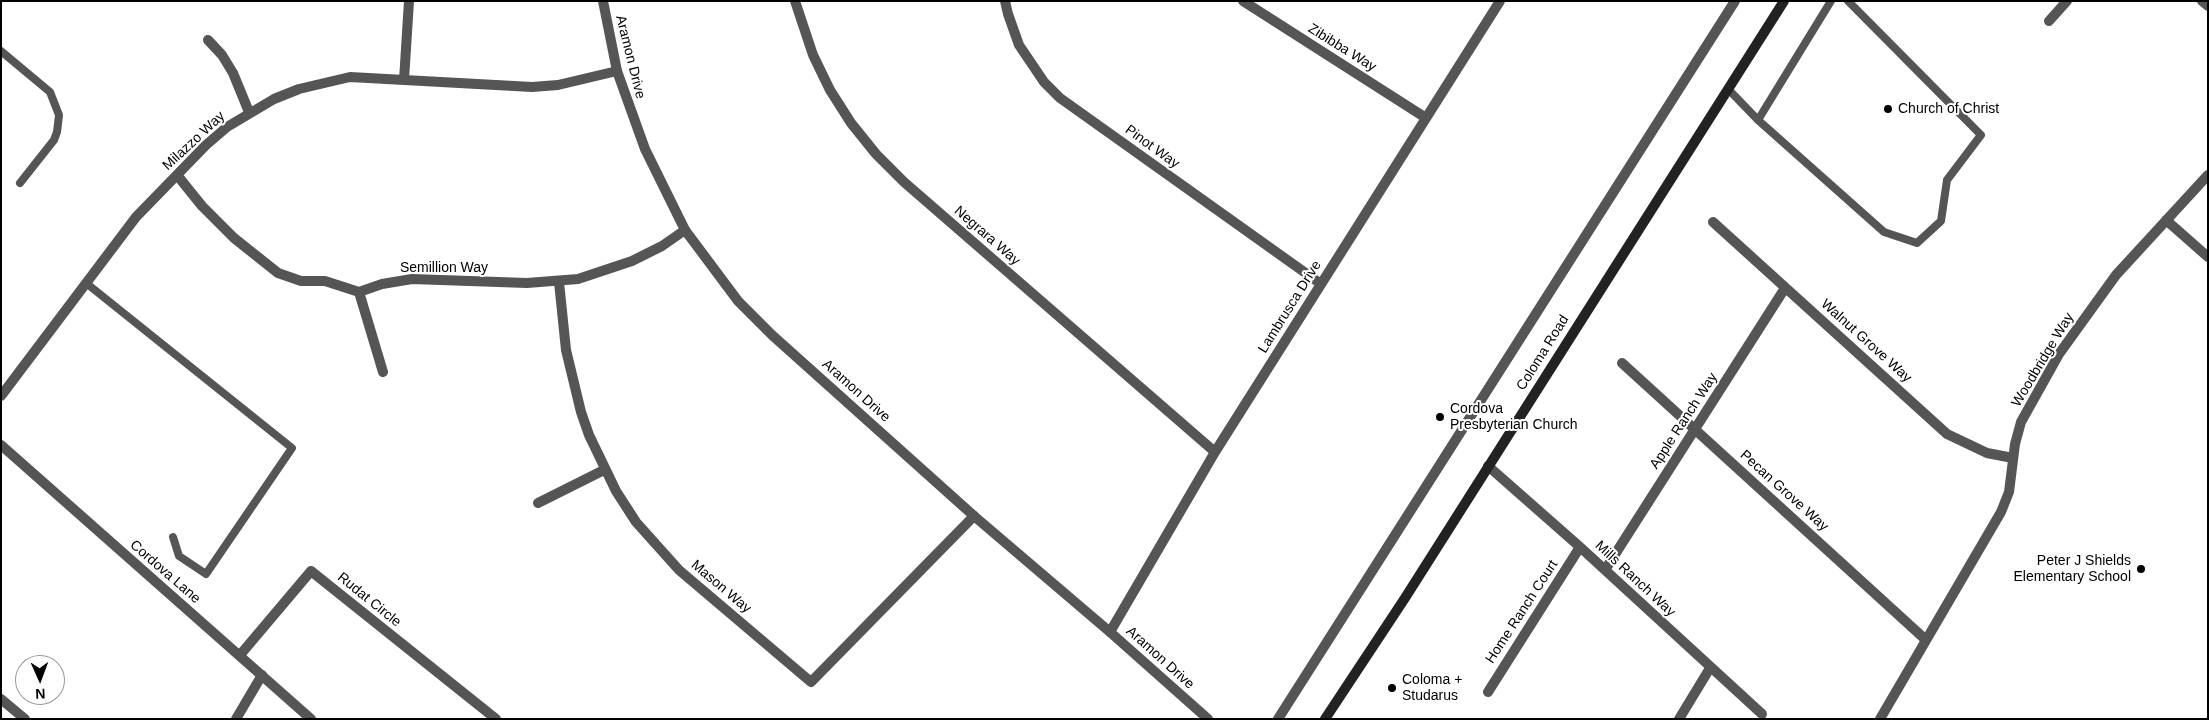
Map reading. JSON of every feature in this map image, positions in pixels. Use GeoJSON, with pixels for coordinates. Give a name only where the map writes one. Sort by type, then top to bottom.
{"type":"FeatureCollection","features":[{"type":"Feature","properties":{"kind":"main road","name":"Coloma Road"},"geometry":{"type":"LineString","coordinates":[[1325,719],[1784,1]]}},
{"type":"Feature","properties":{"kind":"street"},"geometry":{"type":"LineString","coordinates":[[404,80],[409,1]]}},
{"type":"Feature","properties":{"kind":"street","name":"Aramon Drive"},"geometry":{"type":"LineString","coordinates":[[603,1],[617,71],[645,149],[685,230],[738,301],[779,341],[974,516],[1208,719]]}},
{"type":"Feature","properties":{"kind":"street","name":"Negrara Way"},"geometry":{"type":"LineString","coordinates":[[795,1],[813,54],[830,90],[851,123],[876,154],[904,182],[1215,452]]}},
{"type":"Feature","properties":{"kind":"street","name":"Pinot Way"},"geometry":{"type":"LineString","coordinates":[[1006,1],[1008,14],[1019,46],[1039,76],[1060,98],[1321,284]]}},
{"type":"Feature","properties":{"kind":"street","name":"Zibibba Way"},"geometry":{"type":"LineString","coordinates":[[1243,1],[1426,118]]}},
{"type":"Feature","properties":{"kind":"street","name":"Lambrusca Drive"},"geometry":{"type":"LineString","coordinates":[[1110,632],[1215,452],[1500,1]]}},
{"type":"Feature","properties":{"kind":"street","name":"Coloma Road"},"geometry":{"type":"LineString","coordinates":[[1278,719],[1735,1]]}},
{"type":"Feature","properties":{"kind":"street"},"geometry":{"type":"LineString","coordinates":[[2049,21],[2067,1]]}},
{"type":"Feature","properties":{"kind":"street"},"geometry":{"type":"LineString","coordinates":[[2202,1],[2208,6]]}},
{"type":"Feature","properties":{"kind":"street"},"geometry":{"type":"LineString","coordinates":[[208,40],[222,55],[233,74],[249,112]]}},
{"type":"Feature","properties":{"kind":"street","name":"Milazzo Way"},"geometry":{"type":"LineString","coordinates":[[1,396],[136,218],[213,139],[249,112],[274,99],[325,81],[350,77],[532,87],[558,85],[617,71]]}},
{"type":"Feature","properties":{"kind":"street"},"geometry":{"type":"LineString","coordinates":[[177,175],[202,206],[234,238],[278,273],[301,281],[325,281],[359,292],[383,372]]}},
{"type":"Feature","properties":{"kind":"street","name":"Woodbridge Way"},"geometry":{"type":"LineString","coordinates":[[1880,719],[2006,502],[2021,422],[2059,354],[2116,276],[2208,175]]}},
{"type":"Feature","properties":{"kind":"street"},"geometry":{"type":"LineString","coordinates":[[2166,220],[2208,257]]}},
{"type":"Feature","properties":{"kind":"street","name":"Walnut Grove Way"},"geometry":{"type":"LineString","coordinates":[[1713,222],[1948,434],[1987,453],[2013,458]]}},
{"type":"Feature","properties":{"kind":"street","name":"Semillion Way"},"geometry":{"type":"LineString","coordinates":[[359,292],[382,284],[412,279],[559,282],[596,274],[632,262],[662,246],[685,230]]}},
{"type":"Feature","properties":{"kind":"street","name":"Mason Way"},"geometry":{"type":"LineString","coordinates":[[559,282],[566,350],[581,412],[604,470],[636,522],[679,570],[811,682],[974,516]]}},
{"type":"Feature","properties":{"kind":"street","name":"Apple Ranch Way"},"geometry":{"type":"LineString","coordinates":[[1605,570],[1785,288]]}},
{"type":"Feature","properties":{"kind":"street","name":"Pecan Grove Way"},"geometry":{"type":"LineString","coordinates":[[1622,363],[1926,640]]}},
{"type":"Feature","properties":{"kind":"street","name":"Cordova Lane"},"geometry":{"type":"LineString","coordinates":[[1,445],[311,719]]}},
{"type":"Feature","properties":{"kind":"street","name":"Mills Ranch Way"},"geometry":{"type":"LineString","coordinates":[[1488,466],[1580,547],[1762,714]]}},
{"type":"Feature","properties":{"kind":"street"},"geometry":{"type":"LineString","coordinates":[[538,503],[604,470]]}},
{"type":"Feature","properties":{"kind":"street","name":"Home Ranch Court"},"geometry":{"type":"LineString","coordinates":[[1488,692],[1580,547]]}},
{"type":"Feature","properties":{"kind":"street","name":"Rudat Circle"},"geometry":{"type":"LineString","coordinates":[[240,656],[311,571],[496,719]]}},
{"type":"Feature","properties":{"kind":"street"},"geometry":{"type":"LineString","coordinates":[[1679,719],[1710,668]]}},
{"type":"Feature","properties":{"kind":"street"},"geometry":{"type":"LineString","coordinates":[[236,719],[262,675]]}},
{"type":"Feature","properties":{"kind":"street"},"geometry":{"type":"LineString","coordinates":[[1,699],[25,719]]}},
{"type":"Feature","properties":{"kind":"lane"},"geometry":{"type":"LineString","coordinates":[[1758,120],[1831,1]]}},
{"type":"Feature","properties":{"kind":"lane"},"geometry":{"type":"LineString","coordinates":[[1728,90],[1758,120],[1884,232],[1918,243],[1941,221],[1947,180],[1981,135],[1848,1]]}},
{"type":"Feature","properties":{"kind":"lane"},"geometry":{"type":"LineString","coordinates":[[1,51],[50,92],[59,115],[54,140],[20,183]]}},
{"type":"Feature","properties":{"kind":"lane"},"geometry":{"type":"LineString","coordinates":[[86,283],[292,448],[206,574],[180,556],[173,537]]}},
{"type":"Feature","properties":{"kind":"place","name":"Church of Christ"},"geometry":{"type":"Point","coordinates":[1888,109]}},
{"type":"Feature","properties":{"kind":"place","name":"Cordova Presbyterian Church"},"geometry":{"type":"Point","coordinates":[1440,417]}},
{"type":"Feature","properties":{"kind":"place","name":"Peter J Shields Elementary School"},"geometry":{"type":"Point","coordinates":[2141,569]}},
{"type":"Feature","properties":{"kind":"place","name":"Coloma + Studarus"},"geometry":{"type":"Point","coordinates":[1392,688]}}]}
